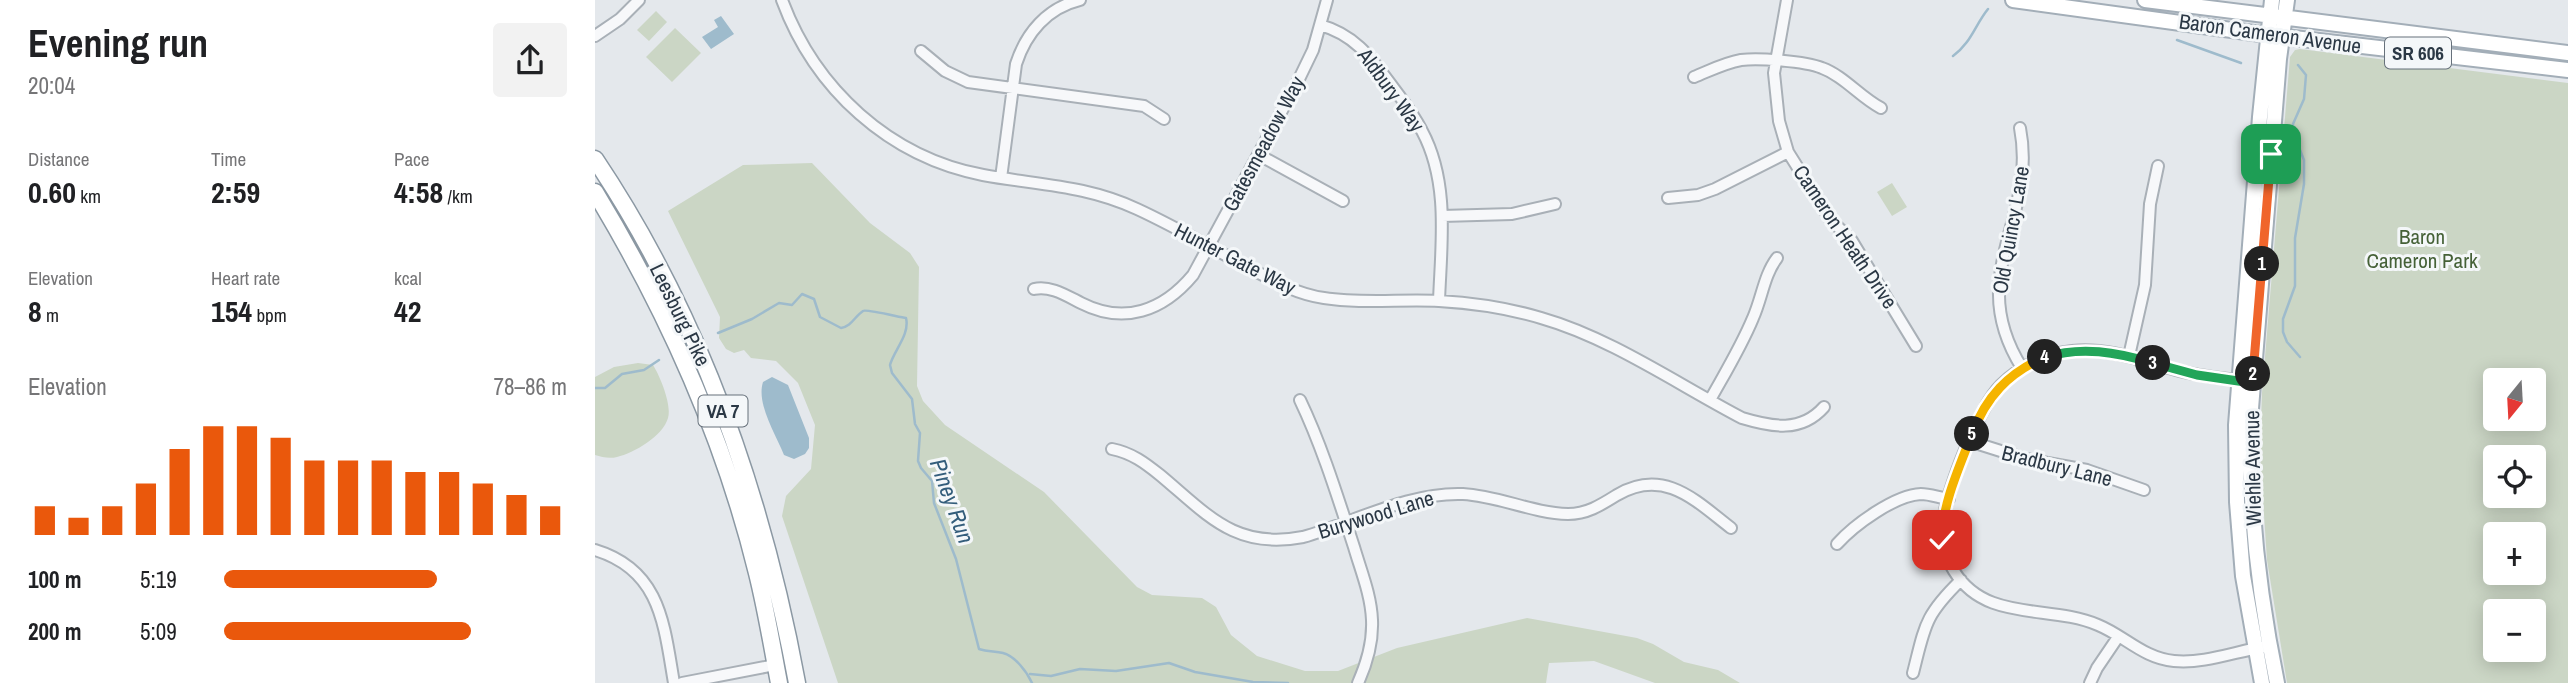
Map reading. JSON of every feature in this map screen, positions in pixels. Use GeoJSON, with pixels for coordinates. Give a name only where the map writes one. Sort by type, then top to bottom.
{"type":"FeatureCollection","features":[{"type":"Feature","properties":{"kind":"highway","name":"Leesburg Pike"},"geometry":{"type":"LineString","coordinates":[[595,159],[669,289],[722,407],[770,554],[797,683]]}},
{"type":"Feature","properties":{"kind":"highway","name":"Leesburg Pike"},"geometry":{"type":"LineString","coordinates":[[595,192],[657,302],[706,412],[750,548],[779,683]]}},
{"type":"Feature","properties":{"kind":"main road","name":"Baron Cameron Avenue"},"geometry":{"type":"LineString","coordinates":[[2013,0],[2568,70]]}},
{"type":"Feature","properties":{"kind":"main road","name":"Baron Cameron Avenue"},"geometry":{"type":"LineString","coordinates":[[2145,0],[2568,53]]}},
{"type":"Feature","properties":{"kind":"main road","name":"Wiehle Avenue"},"geometry":{"type":"LineString","coordinates":[[2272,0],[2277,18],[2245,382],[2236,425],[2238,521],[2245,586],[2262,647],[2277,683]]}},
{"type":"Feature","properties":{"kind":"main road","name":"Wiehle Avenue"},"geometry":{"type":"LineString","coordinates":[[2277,18],[2287,0]]}},
{"type":"Feature","properties":{"kind":"main road","name":"Wiehle Avenue"},"geometry":{"type":"LineString","coordinates":[[2262,647],[2262,683]]}},
{"type":"Feature","properties":{"kind":"street"},"geometry":{"type":"LineString","coordinates":[[595,36],[620,19],[639,0]]}},
{"type":"Feature","properties":{"kind":"street","name":"Hunter Gate Way"},"geometry":{"type":"LineString","coordinates":[[782,0],[797,35],[815,66],[838,94],[874,127],[929,159],[965,171],[1076,188],[1104,195],[1137,209],[1292,290],[1323,298],[1439,301],[1511,310],[1574,329],[1742,418],[1781,426],[1800,425],[1815,418],[1824,407]]}},
{"type":"Feature","properties":{"kind":"street"},"geometry":{"type":"LineString","coordinates":[[1001,178],[1016,64],[1026,40],[1060,3],[1080,0]]}},
{"type":"Feature","properties":{"kind":"street","name":"Gatesmeadow Way"},"geometry":{"type":"LineString","coordinates":[[1034,289],[1048,288],[1106,312],[1122,314],[1162,304],[1180,291],[1193,275],[1305,68],[1327,0]]}},
{"type":"Feature","properties":{"kind":"street","name":"Cameron Heath Drive"},"geometry":{"type":"LineString","coordinates":[[1787,0],[1775,61],[1774,89],[1788,152],[1830,219],[1852,242],[1916,346]]}},
{"type":"Feature","properties":{"kind":"street","name":"Aldbury Way"},"geometry":{"type":"LineString","coordinates":[[1320,25],[1343,34],[1363,48],[1413,114],[1423,133],[1435,164],[1442,216],[1439,301]]}},
{"type":"Feature","properties":{"kind":"street"},"geometry":{"type":"LineString","coordinates":[[921,51],[956,77],[977,84],[1144,106],[1164,119]]}},
{"type":"Feature","properties":{"kind":"street"},"geometry":{"type":"LineString","coordinates":[[1694,78],[1719,66],[1742,60],[1802,62],[1837,76],[1864,99],[1881,108]]}},
{"type":"Feature","properties":{"kind":"street","name":"Old Quincy Lane"},"geometry":{"type":"LineString","coordinates":[[2020,128],[2024,157],[2001,264],[1998,295],[2005,338],[2022,368]]}},
{"type":"Feature","properties":{"kind":"street"},"geometry":{"type":"LineString","coordinates":[[1668,198],[1698,195],[1715,189],[1788,152]]}},
{"type":"Feature","properties":{"kind":"street"},"geometry":{"type":"LineString","coordinates":[[1259,155],[1343,201]]}},
{"type":"Feature","properties":{"kind":"street"},"geometry":{"type":"LineString","coordinates":[[2129,356],[2145,285],[2150,204],[2158,166]]}},
{"type":"Feature","properties":{"kind":"street"},"geometry":{"type":"LineString","coordinates":[[1442,216],[1512,214],[1555,204]]}},
{"type":"Feature","properties":{"kind":"street"},"geometry":{"type":"LineString","coordinates":[[1710,400],[1752,321],[1770,267],[1777,258]]}},
{"type":"Feature","properties":{"kind":"street"},"geometry":{"type":"LineString","coordinates":[[2245,382],[2197,375],[2129,356],[2096,351],[2073,351],[2045,357],[2022,368],[1993,393],[1978,419],[1948,499],[1942,540],[1948,562],[1961,580],[1978,596],[1996,605],[2095,623],[2147,654],[2173,661],[2197,661],[2262,647]]}},
{"type":"Feature","properties":{"kind":"street"},"geometry":{"type":"LineString","coordinates":[[1300,400],[1346,523],[1371,607],[1369,654],[1358,683]]}},
{"type":"Feature","properties":{"kind":"street","name":"Bradbury Lane"},"geometry":{"type":"LineString","coordinates":[[1969,441],[2026,459],[2087,470],[2144,490]]}},
{"type":"Feature","properties":{"kind":"street","name":"Burywood Lane"},"geometry":{"type":"LineString","coordinates":[[1112,449],[1137,457],[1221,525],[1245,537],[1270,541],[1289,540],[1419,499],[1445,495],[1480,496],[1539,510],[1576,514],[1594,509],[1630,489],[1651,485],[1683,492],[1731,528]]}},
{"type":"Feature","properties":{"kind":"street"},"geometry":{"type":"LineString","coordinates":[[1837,544],[1853,529],[1884,508],[1905,498],[1924,494],[1948,499]]}},
{"type":"Feature","properties":{"kind":"street"},"geometry":{"type":"LineString","coordinates":[[595,550],[627,565],[653,595],[663,619],[674,683]]}},
{"type":"Feature","properties":{"kind":"street"},"geometry":{"type":"LineString","coordinates":[[1913,673],[1921,636],[1929,615],[1938,602],[1961,580]]}},
{"type":"Feature","properties":{"kind":"street"},"geometry":{"type":"LineString","coordinates":[[2090,683],[2118,637]]}},
{"type":"Feature","properties":{"kind":"street"},"geometry":{"type":"LineString","coordinates":[[682,683],[775,664]]}},
{"type":"Feature","properties":{"kind":"green space"},"geometry":{"type":"Polygon","coordinates":[[[656,11],[667,22],[649,41],[637,30],[656,11]]]}},
{"type":"Feature","properties":{"kind":"green space"},"geometry":{"type":"Polygon","coordinates":[[[675,28],[701,53],[672,82],[646,57],[675,28]]]}},
{"type":"Feature","properties":{"kind":"green space","name":"Baron Cameron Park"},"geometry":{"type":"Polygon","coordinates":[[[2300,49],[2568,83],[2568,683],[2287,683],[2267,560],[2260,454],[2262,393],[2290,57],[2295,50],[2300,49]]]}},
{"type":"Feature","properties":{"kind":"green space"},"geometry":{"type":"Polygon","coordinates":[[[812,163],[870,223],[910,253],[919,267],[917,386],[923,401],[945,425],[1044,492],[1137,587],[1152,595],[1202,598],[1216,607],[1231,635],[1257,656],[1305,671],[1338,671],[1397,648],[1527,618],[1637,638],[1684,662],[1718,670],[1740,683],[1655,683],[1594,661],[1549,663],[1546,683],[838,683],[782,516],[786,496],[811,469],[815,425],[798,383],[776,361],[751,358],[744,350],[734,353],[726,349],[719,338],[720,317],[668,211],[743,165],[812,163]]]}},
{"type":"Feature","properties":{"kind":"green space"},"geometry":{"type":"Polygon","coordinates":[[[1892,183],[1907,207],[1892,216],[1877,192],[1892,183]]]}},
{"type":"Feature","properties":{"kind":"green space"},"geometry":{"type":"Polygon","coordinates":[[[638,363],[653,365],[659,376],[669,412],[665,425],[647,443],[624,455],[606,458],[595,455],[595,377],[614,367],[638,363]]]}},
{"type":"Feature","properties":{"kind":"water"},"geometry":{"type":"Polygon","coordinates":[[[721,16],[734,34],[711,49],[702,37],[718,27],[714,20],[721,16]]]}},
{"type":"Feature","properties":{"kind":"water"},"geometry":{"type":"Polygon","coordinates":[[[772,377],[788,385],[809,438],[809,448],[805,454],[794,459],[784,455],[764,409],[763,382],[772,377]]]}},
{"type":"Feature","properties":{"kind":"waterway"},"geometry":{"type":"LineString","coordinates":[[1953,56],[1969,40],[1988,9]]}},
{"type":"Feature","properties":{"kind":"waterway"},"geometry":{"type":"LineString","coordinates":[[2177,40],[2241,63]]}},
{"type":"Feature","properties":{"kind":"waterway"},"geometry":{"type":"LineString","coordinates":[[2298,65],[2306,75],[2304,99],[2293,124],[2294,135],[2304,160],[2304,184],[2295,238],[2295,286],[2283,319],[2283,332],[2287,342],[2300,357]]}},
{"type":"Feature","properties":{"kind":"waterway","name":"Piney Run"},"geometry":{"type":"LineString","coordinates":[[718,333],[752,319],[779,303],[792,305],[802,294],[814,299],[820,317],[841,328],[863,311],[906,318],[904,336],[890,365],[892,373],[912,399],[915,424],[920,433],[918,461],[932,481],[934,503],[956,559],[979,649],[1012,657],[1024,669],[1032,683]]}},
{"type":"Feature","properties":{"kind":"waterway","name":"Piney Run"},"geometry":{"type":"LineString","coordinates":[[595,388],[605,388],[622,374],[644,370],[659,360]]}},
{"type":"Feature","properties":{"kind":"waterway"},"geometry":{"type":"LineString","coordinates":[[1030,674],[1051,676],[1080,669],[1116,671],[1169,663],[1195,672],[1253,682],[1288,683]]}},
{"type":"Feature","properties":{"kind":"route"},"geometry":{"type":"LineString","coordinates":[[1942,540],[1948,499],[1978,419],[1993,393],[2032,362],[2059,353],[2088,350],[2129,356],[2197,375],[2252,383],[2271,154]]}}]}
